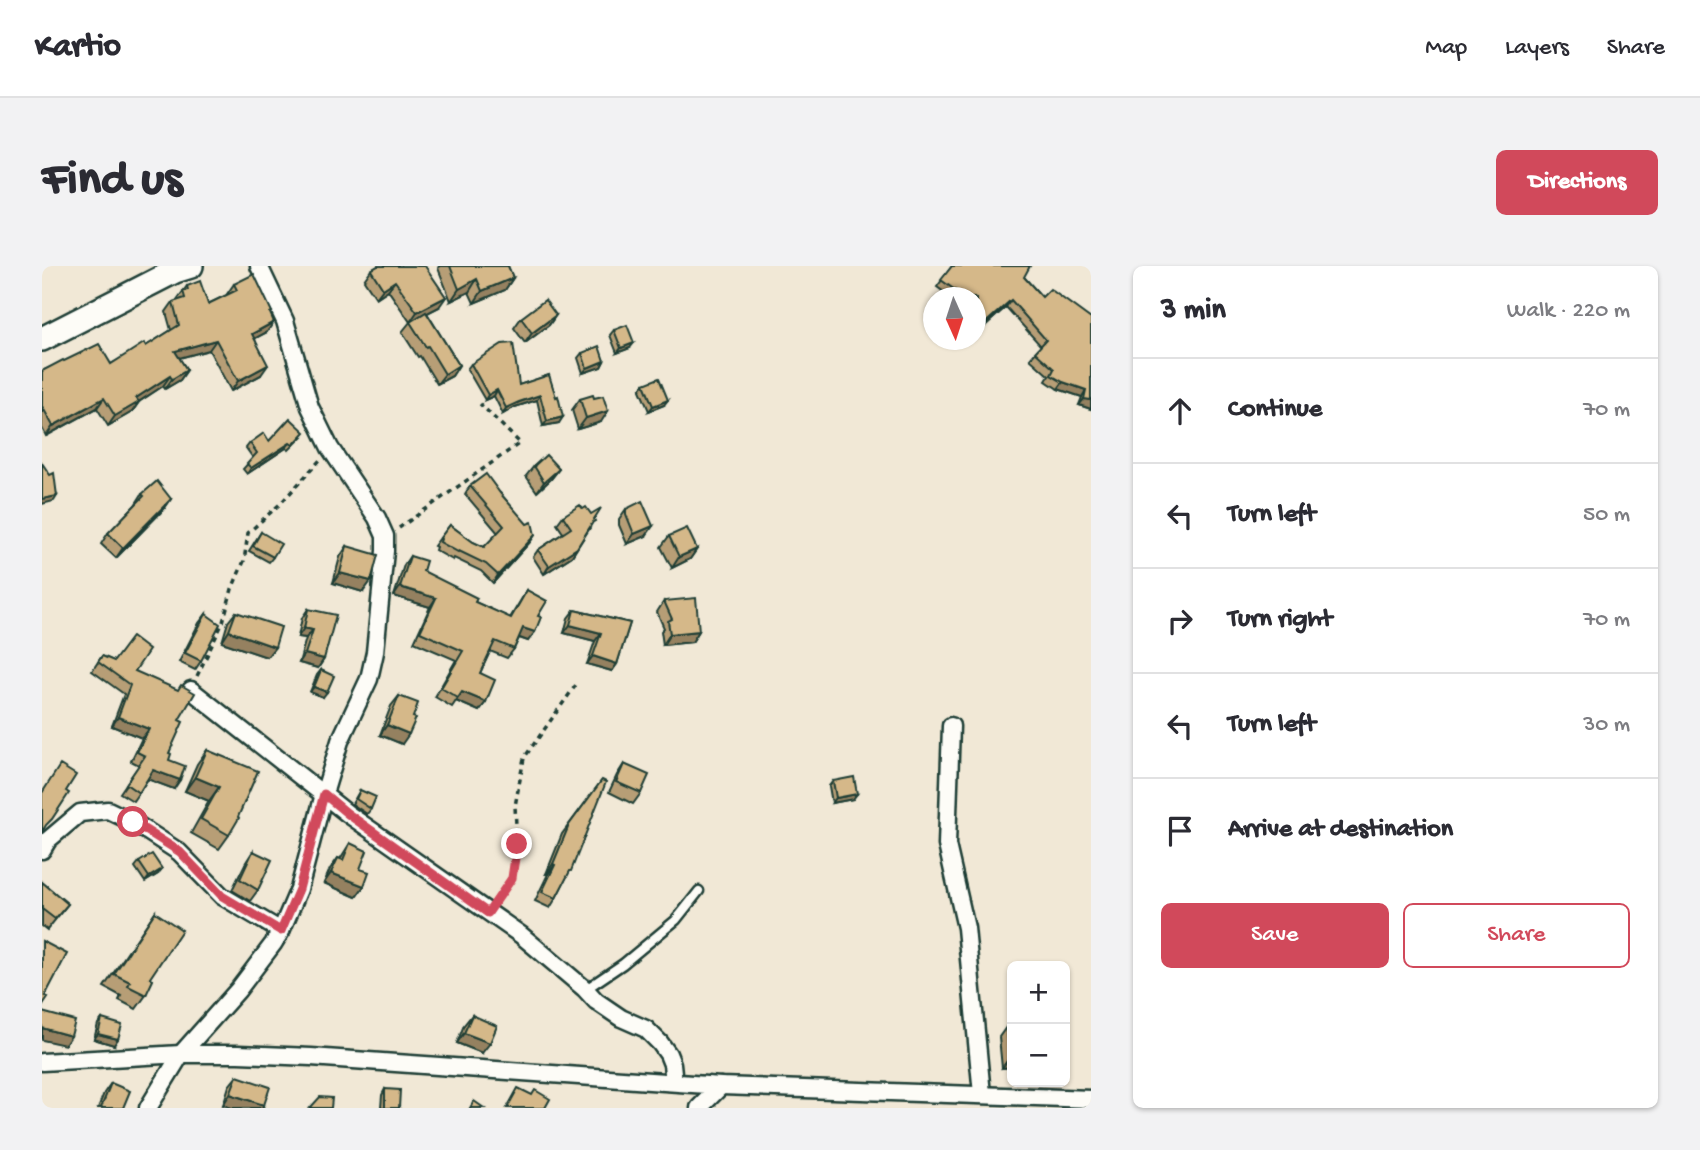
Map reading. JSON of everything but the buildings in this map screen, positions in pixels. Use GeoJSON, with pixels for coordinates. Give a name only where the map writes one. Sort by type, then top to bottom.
{"type":"FeatureCollection","features":[{"type":"Feature","properties":{"kind":"street"},"geometry":{"type":"LineString","coordinates":[[42,339],[175,271],[191,266]]}},
{"type":"Feature","properties":{"kind":"street"},"geometry":{"type":"LineString","coordinates":[[148,1108],[181,1054],[238,990],[281,931],[299,889],[340,741],[354,714],[375,652],[386,551],[385,536],[377,518],[330,448],[310,407],[285,321],[259,266]]}},
{"type":"Feature","properties":{"kind":"street"},"geometry":{"type":"LineString","coordinates":[[191,690],[348,814],[521,936],[609,1011],[646,1029],[660,1043],[672,1064],[674,1082]]}},
{"type":"Feature","properties":{"kind":"street"},"geometry":{"type":"LineString","coordinates":[[951,726],[947,845],[966,928],[982,1094]]}},
{"type":"Feature","properties":{"kind":"street"},"geometry":{"type":"LineString","coordinates":[[42,850],[48,841],[80,813],[108,810],[133,822],[180,852],[222,896],[281,931]]}},
{"type":"Feature","properties":{"kind":"street"},"geometry":{"type":"LineString","coordinates":[[42,1062],[181,1054],[238,1054],[721,1086],[1091,1099]]}},
{"type":"Feature","properties":{"kind":"street"},"geometry":{"type":"LineString","coordinates":[[699,1108],[721,1086]]}},
{"type":"Feature","properties":{"kind":"lane"},"geometry":{"type":"LineString","coordinates":[[586,989],[623,964],[676,920],[699,891]]}},
{"type":"Feature","properties":{"kind":"path"},"geometry":{"type":"LineString","coordinates":[[385,536],[520,443],[480,404]]}},
{"type":"Feature","properties":{"kind":"path"},"geometry":{"type":"LineString","coordinates":[[191,690],[223,622],[232,589],[244,561],[248,533],[281,503],[330,448]]}},
{"type":"Feature","properties":{"kind":"path"},"geometry":{"type":"LineString","coordinates":[[488,913],[512,878],[517,844],[515,806],[524,758],[578,682]]}},
{"type":"Feature","properties":{"kind":"route"},"geometry":{"type":"LineString","coordinates":[[133,822],[180,852],[222,896],[281,931],[299,889],[324,794],[488,913],[512,878],[517,844]]}}]}
